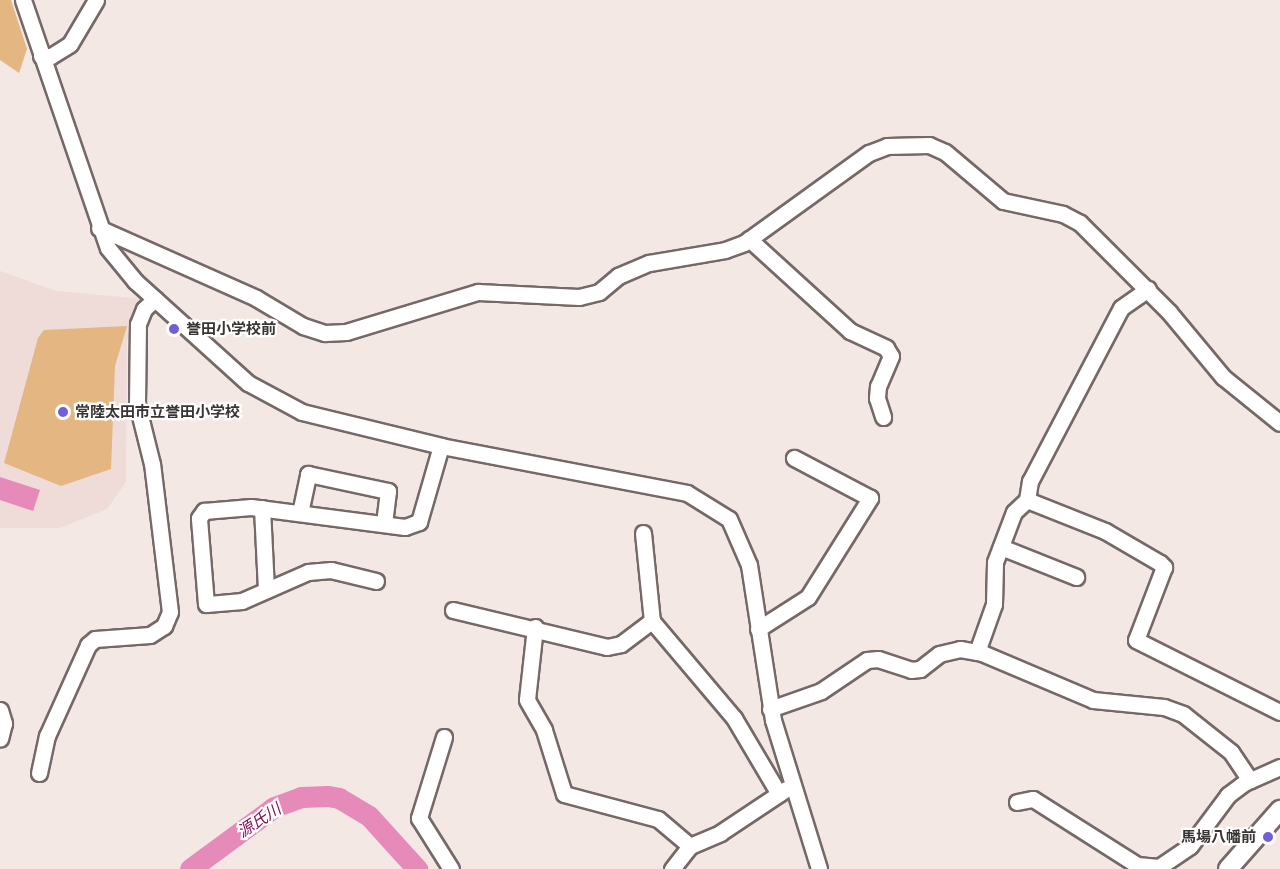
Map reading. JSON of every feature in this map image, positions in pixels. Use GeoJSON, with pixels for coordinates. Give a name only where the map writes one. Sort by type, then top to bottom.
{"type":"FeatureCollection","features":[{"type":"Feature","properties":{"kind":"main road"},"geometry":{"type":"LineString","coordinates":[[1228,869],[1280,810]]}},
{"type":"Feature","properties":{"kind":"street"},"geometry":{"type":"LineString","coordinates":[[23,0],[99,228],[117,260],[155,299],[248,383],[283,405],[441,446],[687,493],[708,502],[729,519],[739,536],[749,565],[770,709],[819,869]]}},
{"type":"Feature","properties":{"kind":"street"},"geometry":{"type":"LineString","coordinates":[[41,56],[51,56],[70,44],[96,0]]}},
{"type":"Feature","properties":{"kind":"street"},"geometry":{"type":"LineString","coordinates":[[99,228],[256,298],[303,326],[325,333],[346,332],[478,292],[579,297],[599,292],[618,276],[649,263],[725,250],[749,239],[869,153],[887,146],[929,145],[945,153],[1003,201],[1063,214],[1080,223],[1148,289],[1223,377],[1280,423]]}},
{"type":"Feature","properties":{"kind":"street"},"geometry":{"type":"LineString","coordinates":[[749,239],[850,331],[886,348],[891,356],[878,386],[877,398],[883,417]]}},
{"type":"Feature","properties":{"kind":"street"},"geometry":{"type":"LineString","coordinates":[[977,652],[994,604],[995,562],[1014,512],[1027,500],[1030,481],[1121,308],[1148,289]]}},
{"type":"Feature","properties":{"kind":"street"},"geometry":{"type":"LineString","coordinates":[[39,772],[47,736],[88,645],[95,639],[150,634],[164,626],[170,612],[152,464],[137,404],[138,324],[144,309],[155,299]]}},
{"type":"Feature","properties":{"kind":"street"},"geometry":{"type":"LineString","coordinates":[[376,581],[332,570],[308,573],[242,601],[206,603],[199,518],[204,511],[262,508],[405,527],[419,522],[441,446]]}},
{"type":"Feature","properties":{"kind":"street"},"geometry":{"type":"LineString","coordinates":[[758,629],[808,597],[870,498],[794,458]]}},
{"type":"Feature","properties":{"kind":"street"},"geometry":{"type":"LineString","coordinates":[[300,513],[308,474],[388,491],[384,524]]}},
{"type":"Feature","properties":{"kind":"street"},"geometry":{"type":"LineString","coordinates":[[1027,500],[1105,531],[1160,562],[1164,567],[1136,640],[1280,712]]}},
{"type":"Feature","properties":{"kind":"street"},"geometry":{"type":"LineString","coordinates":[[262,508],[266,590]]}},
{"type":"Feature","properties":{"kind":"street"},"geometry":{"type":"LineString","coordinates":[[642,533],[652,621],[734,718],[779,794]]}},
{"type":"Feature","properties":{"kind":"street"},"geometry":{"type":"LineString","coordinates":[[1001,547],[1076,577]]}},
{"type":"Feature","properties":{"kind":"street"},"geometry":{"type":"LineString","coordinates":[[453,610],[535,627],[607,647],[621,644],[652,621]]}},
{"type":"Feature","properties":{"kind":"street"},"geometry":{"type":"LineString","coordinates":[[535,627],[527,700],[544,730],[564,794],[658,819],[690,846]]}},
{"type":"Feature","properties":{"kind":"street"},"geometry":{"type":"LineString","coordinates":[[770,709],[821,691],[867,660],[878,659],[911,670],[920,669],[939,654],[960,649],[977,652],[1093,700],[1164,707],[1183,714],[1231,752],[1250,780]]}},
{"type":"Feature","properties":{"kind":"street"},"geometry":{"type":"LineString","coordinates":[[0,710],[4,723],[0,739]]}},
{"type":"Feature","properties":{"kind":"street"},"geometry":{"type":"LineString","coordinates":[[444,737],[419,818],[451,869]]}},
{"type":"Feature","properties":{"kind":"street"},"geometry":{"type":"LineString","coordinates":[[1017,802],[1033,799],[1110,850],[1150,868],[1159,867],[1190,846],[1228,795],[1250,780],[1280,767]]}},
{"type":"Feature","properties":{"kind":"street"},"geometry":{"type":"LineString","coordinates":[[672,869],[690,846],[720,833],[779,794],[792,782]]}},
{"type":"Feature","properties":{"kind":"shaded area"},"geometry":{"type":"Polygon","coordinates":[[[0,0],[11,0],[27,49],[19,73],[0,60],[0,0]]]}},
{"type":"Feature","properties":{"kind":"shaded area","name":"常陸太田市立誉田小学校"},"geometry":{"type":"Polygon","coordinates":[[[0,271],[56,291],[145,299],[127,341],[126,482],[107,509],[60,528],[0,528],[0,271]]]}},
{"type":"Feature","properties":{"kind":"shaded area"},"geometry":{"type":"Polygon","coordinates":[[[127,326],[115,366],[111,469],[61,486],[4,463],[38,338],[44,330],[127,326]]]}},
{"type":"Feature","properties":{"kind":"shaded area"},"geometry":{"type":"Polygon","coordinates":[[[0,477],[40,490],[33,511],[0,500],[0,477]]]}},
{"type":"Feature","properties":{"kind":"waterway","name":"源氏川"},"geometry":{"type":"LineString","coordinates":[[190,869],[274,807],[301,797],[328,796],[339,798],[369,816],[417,869]]}},
{"type":"Feature","properties":{"kind":"place","name":"誉田小学校前"},"geometry":{"type":"Point","coordinates":[174,329]}},
{"type":"Feature","properties":{"kind":"place","name":"常陸太田市立誉田小学校"},"geometry":{"type":"Point","coordinates":[63,412]}},
{"type":"Feature","properties":{"kind":"place","name":"馬場八幡前"},"geometry":{"type":"Point","coordinates":[1268,837]}}]}
